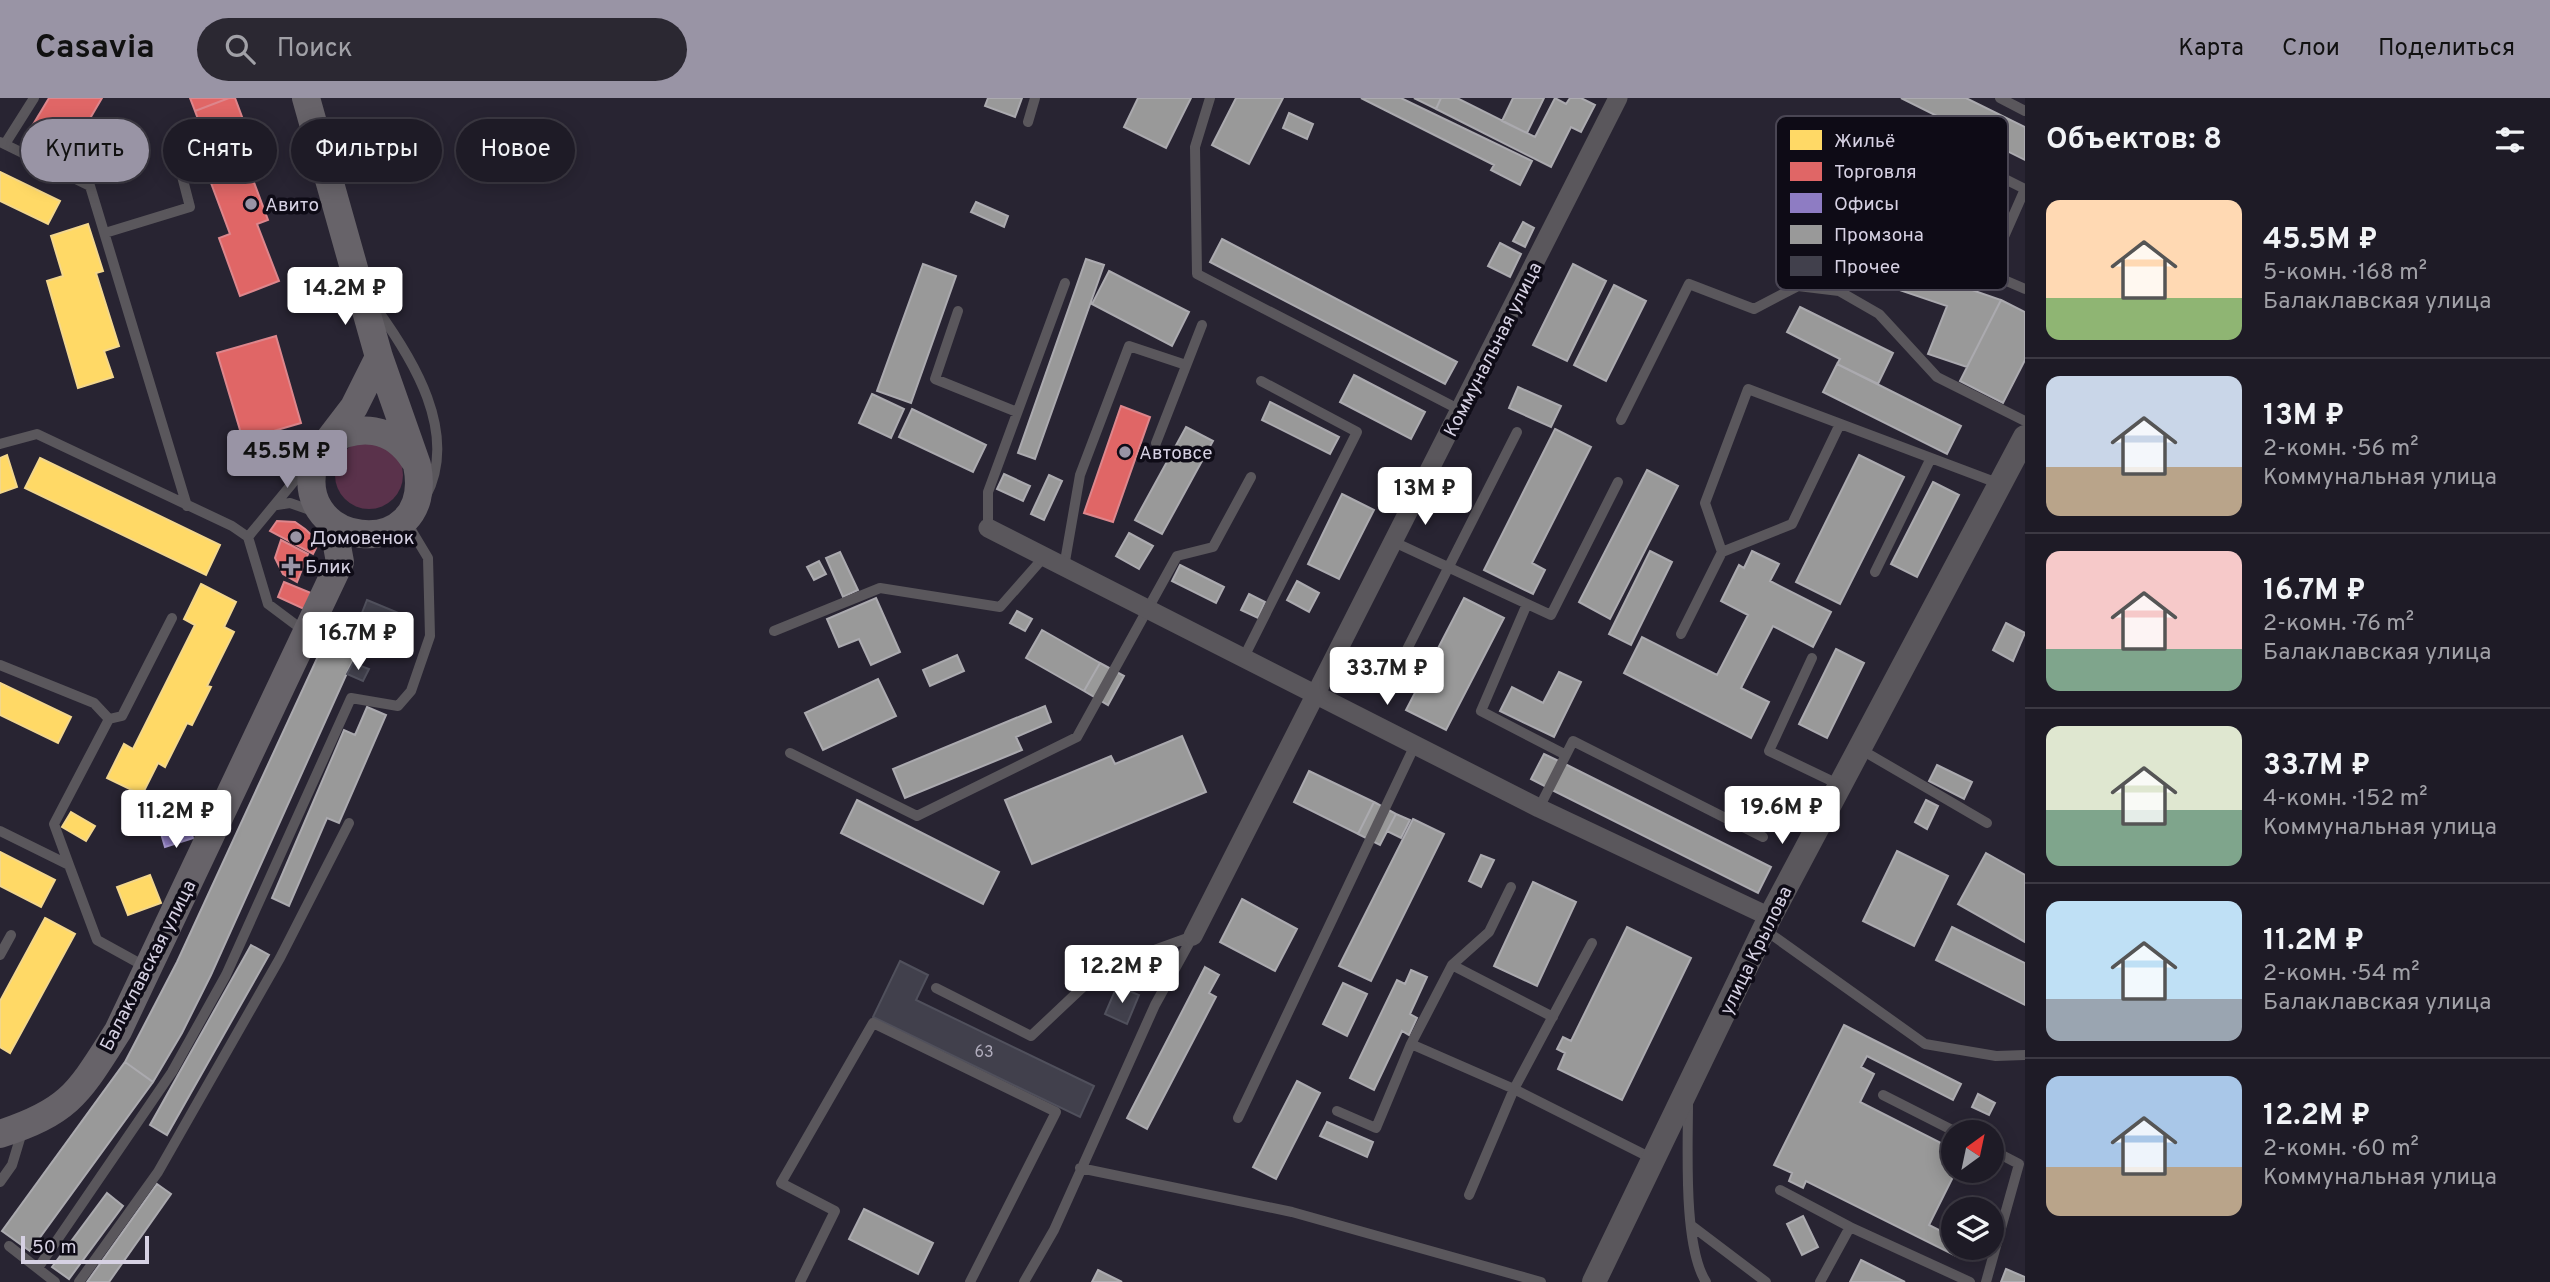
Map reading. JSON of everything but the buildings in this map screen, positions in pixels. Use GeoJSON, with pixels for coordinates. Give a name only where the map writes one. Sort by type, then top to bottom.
{"type":"FeatureCollection","features":[{"type":"Feature","properties":{"kind":"main road"},"geometry":{"type":"LineString","coordinates":[[306,98],[379,357],[417,465],[419,487],[409,514],[387,532],[365,536],[344,531],[330,521],[319,509],[312,486],[322,447],[354,407],[379,357]]}},
{"type":"Feature","properties":{"kind":"main road"},"geometry":{"type":"LineString","coordinates":[[322,447],[350,431],[377,431],[401,443],[417,465]]}},
{"type":"Feature","properties":{"kind":"main road"},"geometry":{"type":"LineString","coordinates":[[330,521],[340,562]]}},
{"type":"Feature","properties":{"kind":"main road","name":"Балаклавская улица"},"geometry":{"type":"LineString","coordinates":[[12,1130],[43,1119],[65,1104],[91,1074],[118,1031],[305,631],[340,562],[365,536]]}},
{"type":"Feature","properties":{"kind":"street","name":"Коммунальная улица"},"geometry":{"type":"LineString","coordinates":[[1193,936],[1461,411],[1612,100]]}},
{"type":"Feature","properties":{"kind":"street","name":"улица Крылова"},"geometry":{"type":"LineString","coordinates":[[1594,1282],[1767,923],[2025,438]]}},
{"type":"Feature","properties":{"kind":"street"},"geometry":{"type":"LineString","coordinates":[[988,528],[1767,923]]}},
{"type":"Feature","properties":{"kind":"lane"},"geometry":{"type":"LineString","coordinates":[[34,98],[2,143],[90,186],[187,506]]}},
{"type":"Feature","properties":{"kind":"lane"},"geometry":{"type":"LineString","coordinates":[[1028,122],[1035,98]]}},
{"type":"Feature","properties":{"kind":"lane"},"geometry":{"type":"LineString","coordinates":[[1210,98],[1195,147],[1197,274],[1461,411]]}},
{"type":"Feature","properties":{"kind":"lane"},"geometry":{"type":"LineString","coordinates":[[2000,98],[2025,111]]}},
{"type":"Feature","properties":{"kind":"lane"},"geometry":{"type":"LineString","coordinates":[[2008,180],[2025,189],[2008,228]]}},
{"type":"Feature","properties":{"kind":"lane"},"geometry":{"type":"LineString","coordinates":[[104,233],[190,207],[184,182]]}},
{"type":"Feature","properties":{"kind":"lane"},"geometry":{"type":"LineString","coordinates":[[2008,282],[2025,289]]}},
{"type":"Feature","properties":{"kind":"lane"},"geometry":{"type":"LineString","coordinates":[[38,1268],[172,1072],[226,975],[351,698],[398,706],[411,691],[430,636],[428,558],[409,514],[424,500],[437,471],[439,454],[436,433],[429,405],[406,352],[359,284]]}},
{"type":"Feature","properties":{"kind":"lane"},"geometry":{"type":"LineString","coordinates":[[988,528],[988,492],[1065,284]]}},
{"type":"Feature","properties":{"kind":"lane"},"geometry":{"type":"LineString","coordinates":[[1621,420],[1689,284],[1754,309],[1790,290]]}},
{"type":"Feature","properties":{"kind":"lane"},"geometry":{"type":"LineString","coordinates":[[1831,290],[1839,291],[1879,314],[1937,377],[2025,421]]}},
{"type":"Feature","properties":{"kind":"lane"},"geometry":{"type":"LineString","coordinates":[[958,310],[934,379],[1017,412]]}},
{"type":"Feature","properties":{"kind":"lane"},"geometry":{"type":"LineString","coordinates":[[1156,443],[1202,325]]}},
{"type":"Feature","properties":{"kind":"lane"},"geometry":{"type":"LineString","coordinates":[[1064,568],[1080,475],[1129,346],[1186,365]]}},
{"type":"Feature","properties":{"kind":"lane"},"geometry":{"type":"LineString","coordinates":[[1244,657],[1357,432],[1261,381]]}},
{"type":"Feature","properties":{"kind":"lane"},"geometry":{"type":"LineString","coordinates":[[1722,552],[1705,503],[1748,389],[2000,484]]}},
{"type":"Feature","properties":{"kind":"lane"},"geometry":{"type":"LineString","coordinates":[[1681,634],[1722,552],[1792,524],[1840,424]]}},
{"type":"Feature","properties":{"kind":"lane"},"geometry":{"type":"LineString","coordinates":[[1391,681],[1517,432]]}},
{"type":"Feature","properties":{"kind":"lane"},"geometry":{"type":"LineString","coordinates":[[0,444],[37,434],[233,526],[247,537],[268,604],[305,631]]}},
{"type":"Feature","properties":{"kind":"lane"},"geometry":{"type":"LineString","coordinates":[[247,537],[322,447]]}},
{"type":"Feature","properties":{"kind":"lane"},"geometry":{"type":"LineString","coordinates":[[1875,572],[1931,458]]}},
{"type":"Feature","properties":{"kind":"lane"},"geometry":{"type":"LineString","coordinates":[[790,753],[916,816],[1077,737],[1177,556],[1213,547],[1251,477]]}},
{"type":"Feature","properties":{"kind":"lane"},"geometry":{"type":"LineString","coordinates":[[1394,542],[1551,615],[1618,482]]}},
{"type":"Feature","properties":{"kind":"lane"},"geometry":{"type":"LineString","coordinates":[[276,505],[303,506],[330,521]]}},
{"type":"Feature","properties":{"kind":"lane"},"geometry":{"type":"LineString","coordinates":[[774,631],[880,588],[1000,607],[1044,557]]}},
{"type":"Feature","properties":{"kind":"lane"},"geometry":{"type":"LineString","coordinates":[[1527,604],[1481,711],[1566,755]]}},
{"type":"Feature","properties":{"kind":"lane"},"geometry":{"type":"LineString","coordinates":[[149,968],[97,940],[54,824],[109,719],[122,716],[172,618]]}},
{"type":"Feature","properties":{"kind":"lane"},"geometry":{"type":"LineString","coordinates":[[1812,658],[1769,751],[1840,785]]}},
{"type":"Feature","properties":{"kind":"lane"},"geometry":{"type":"LineString","coordinates":[[0,665],[94,703],[109,719]]}},
{"type":"Feature","properties":{"kind":"lane"},"geometry":{"type":"LineString","coordinates":[[1539,808],[1573,741],[1763,837]]}},
{"type":"Feature","properties":{"kind":"lane"},"geometry":{"type":"LineString","coordinates":[[1238,1118],[1416,744]]}},
{"type":"Feature","properties":{"kind":"lane"},"geometry":{"type":"LineString","coordinates":[[1859,749],[1987,823]]}},
{"type":"Feature","properties":{"kind":"lane"},"geometry":{"type":"LineString","coordinates":[[79,1282],[158,1172],[280,958],[349,824]]}},
{"type":"Feature","properties":{"kind":"lane"},"geometry":{"type":"LineString","coordinates":[[0,831],[69,865]]}},
{"type":"Feature","properties":{"kind":"lane"},"geometry":{"type":"LineString","coordinates":[[1337,1111],[1376,1128],[1411,1044],[1452,965],[1489,932],[1511,887]]}},
{"type":"Feature","properties":{"kind":"lane"},"geometry":{"type":"LineString","coordinates":[[1767,923],[1925,1044],[1996,1056],[2025,1055]]}},
{"type":"Feature","properties":{"kind":"lane"},"geometry":{"type":"LineString","coordinates":[[0,954],[11,934]]}},
{"type":"Feature","properties":{"kind":"lane"},"geometry":{"type":"LineString","coordinates":[[936,988],[1031,1036],[1102,969],[1193,936]]}},
{"type":"Feature","properties":{"kind":"lane"},"geometry":{"type":"LineString","coordinates":[[1024,1282],[1054,1230],[1155,1005],[1193,936]]}},
{"type":"Feature","properties":{"kind":"lane"},"geometry":{"type":"LineString","coordinates":[[1469,1195],[1514,1089],[1592,943]]}},
{"type":"Feature","properties":{"kind":"lane"},"geometry":{"type":"LineString","coordinates":[[1452,965],[1553,1017]]}},
{"type":"Feature","properties":{"kind":"lane"},"geometry":{"type":"LineString","coordinates":[[800,1282],[835,1211],[781,1183],[873,1023],[1056,1112],[970,1282]]}},
{"type":"Feature","properties":{"kind":"lane"},"geometry":{"type":"LineString","coordinates":[[1411,1044],[1514,1089],[1653,1159]]}},
{"type":"Feature","properties":{"kind":"lane"},"geometry":{"type":"LineString","coordinates":[[1689,1086],[1688,1181],[1692,1226],[1701,1274],[1706,1282]]}},
{"type":"Feature","properties":{"kind":"lane"},"geometry":{"type":"LineString","coordinates":[[1883,1095],[1941,1124]]}},
{"type":"Feature","properties":{"kind":"lane"},"geometry":{"type":"LineString","coordinates":[[0,1182],[12,1165],[12,1130]]}},
{"type":"Feature","properties":{"kind":"lane"},"geometry":{"type":"LineString","coordinates":[[1986,1282],[2020,1164],[2004,1156]]}},
{"type":"Feature","properties":{"kind":"lane"},"geometry":{"type":"LineString","coordinates":[[1080,1168],[1292,1212],[1541,1282]]}},
{"type":"Feature","properties":{"kind":"lane"},"geometry":{"type":"LineString","coordinates":[[1780,1189],[1850,1227],[1970,1282]]}},
{"type":"Feature","properties":{"kind":"lane"},"geometry":{"type":"LineString","coordinates":[[1692,1226],[1766,1282]]}},
{"type":"Feature","properties":{"kind":"lane"},"geometry":{"type":"LineString","coordinates":[[1820,1282],[1850,1227]]}},
{"type":"Feature","properties":{"kind":"lane"},"geometry":{"type":"LineString","coordinates":[[9,1246],[55,1282]]}},
{"type":"Feature","properties":{"kind":"shaded area"},"geometry":{"type":"Polygon","coordinates":[[[369,441],[382,444],[393,451],[400,462],[403,475],[400,488],[393,499],[382,506],[369,509],[356,506],[345,499],[338,488],[335,475],[338,462],[345,451],[356,444],[369,441]]]}},
{"type":"Feature","properties":{"kind":"place","name":"Авито"},"geometry":{"type":"Point","coordinates":[251,204]}},
{"type":"Feature","properties":{"kind":"place","name":"Автовсе"},"geometry":{"type":"Point","coordinates":[1125,452]}},
{"type":"Feature","properties":{"kind":"place","name":"Домовенок"},"geometry":{"type":"Point","coordinates":[296,537]}},
{"type":"Feature","properties":{"kind":"place","name":"Блик"},"geometry":{"type":"Point","coordinates":[291,566]}}]}
